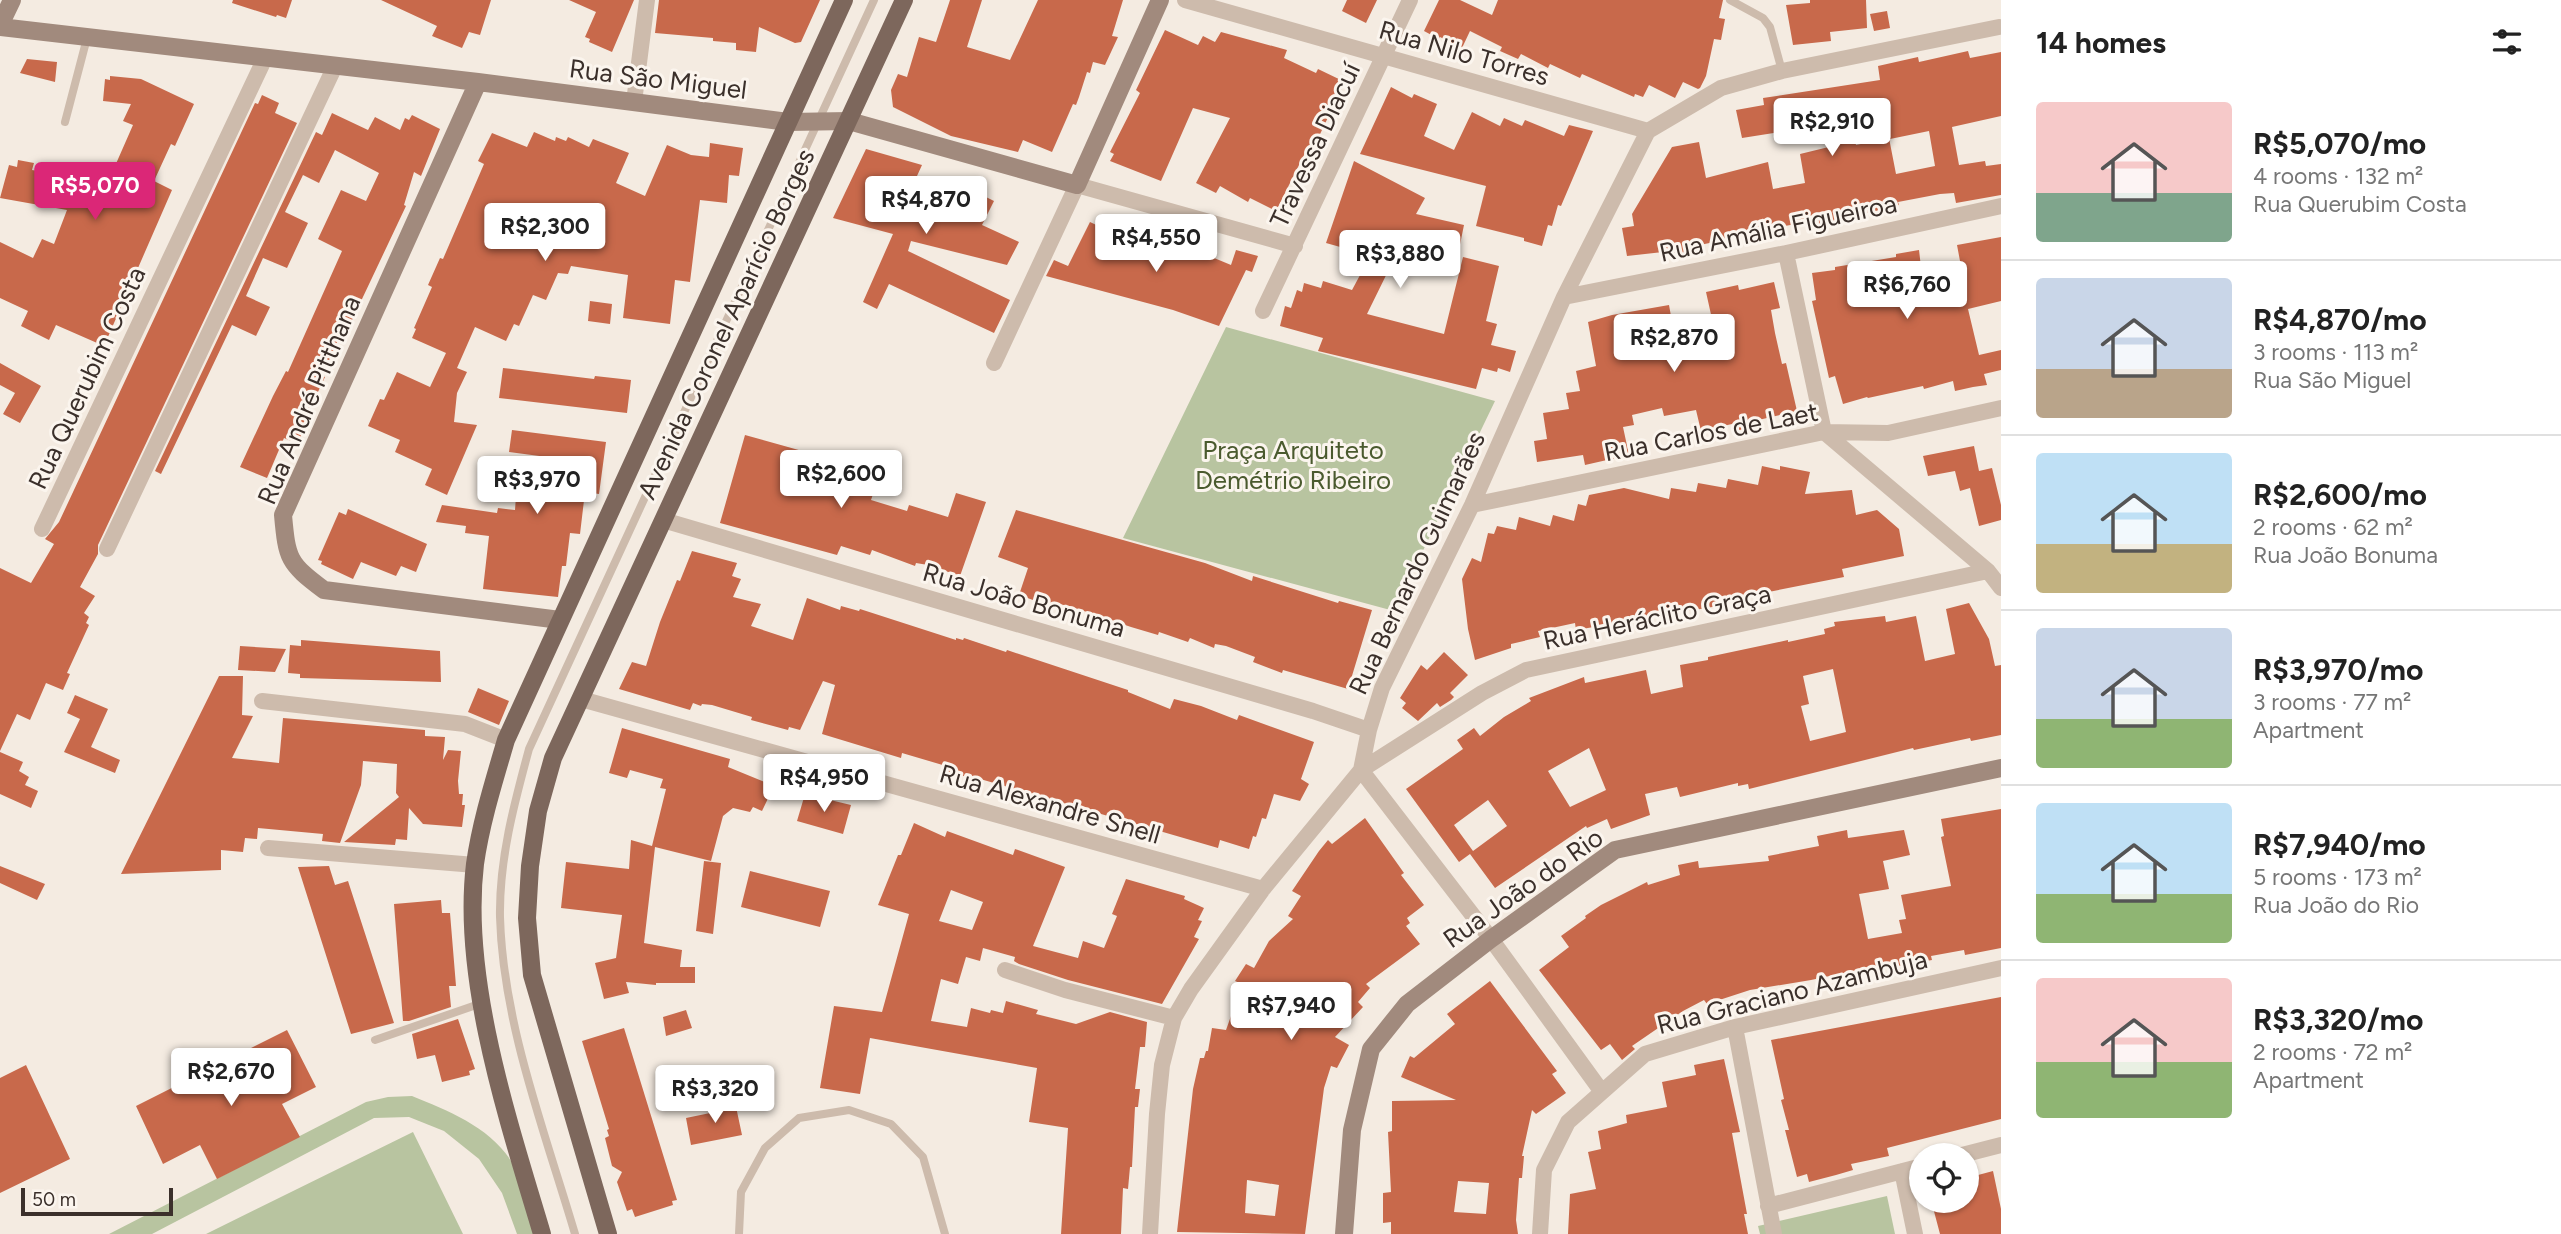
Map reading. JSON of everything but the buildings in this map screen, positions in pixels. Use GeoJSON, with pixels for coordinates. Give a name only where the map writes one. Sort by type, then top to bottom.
{"type":"FeatureCollection","features":[{"type":"Feature","properties":{"kind":"main road","name":"Avenida Coronel Aparício Borges"},"geometry":{"type":"LineString","coordinates":[[542,1234],[512,1133],[482,1003],[475,927],[475,865],[488,804],[506,740],[844,0]]}},
{"type":"Feature","properties":{"kind":"main road","name":"Avenida Coronel Aparício Borges"},"geometry":{"type":"LineString","coordinates":[[608,1234],[532,975],[527,918],[530,866],[538,811],[553,758],[904,0]]}},
{"type":"Feature","properties":{"kind":"street"},"geometry":{"type":"LineString","coordinates":[[0,26],[12,0]]}},
{"type":"Feature","properties":{"kind":"street"},"geometry":{"type":"LineString","coordinates":[[634,102],[647,0]]}},
{"type":"Feature","properties":{"kind":"street"},"geometry":{"type":"LineString","coordinates":[[994,363],[1160,0]]}},
{"type":"Feature","properties":{"kind":"street","name":"Rua Nilo Torres"},"geometry":{"type":"LineString","coordinates":[[1185,0],[1648,131]]}},
{"type":"Feature","properties":{"kind":"street","name":"Travessa Diacuí"},"geometry":{"type":"LineString","coordinates":[[1264,311],[1410,0]]}},
{"type":"Feature","properties":{"kind":"street","name":"Rua São Miguel"},"geometry":{"type":"LineString","coordinates":[[0,26],[478,82],[789,122],[849,121],[1295,246]]}},
{"type":"Feature","properties":{"kind":"street"},"geometry":{"type":"LineString","coordinates":[[1648,131],[1721,88],[1782,71],[1999,27]]}},
{"type":"Feature","properties":{"kind":"street","name":"Rua Querubim Costa"},"geometry":{"type":"LineString","coordinates":[[42,528],[265,58]]}},
{"type":"Feature","properties":{"kind":"street"},"geometry":{"type":"LineString","coordinates":[[107,548],[335,66]]}},
{"type":"Feature","properties":{"kind":"street","name":"Rua André Pitthana"},"geometry":{"type":"LineString","coordinates":[[478,82],[284,515],[286,551],[301,573],[324,590],[561,620]]}},
{"type":"Feature","properties":{"kind":"street","name":"Rua Bernardo Guimarães"},"geometry":{"type":"LineString","coordinates":[[1150,1234],[1162,1065],[1174,1018],[1191,989],[1263,889],[1361,770],[1369,730],[1382,688],[1472,505],[1564,298],[1648,131]]}},
{"type":"Feature","properties":{"kind":"street","name":"Rua Amália Figueiroa"},"geometry":{"type":"LineString","coordinates":[[1564,298],[2001,206]]}},
{"type":"Feature","properties":{"kind":"street"},"geometry":{"type":"LineString","coordinates":[[1786,253],[1824,432],[1988,571],[2001,588]]}},
{"type":"Feature","properties":{"kind":"street","name":"Rua Carlos de Laet"},"geometry":{"type":"LineString","coordinates":[[1472,505],[1824,432],[1888,433],[2001,408]]}},
{"type":"Feature","properties":{"kind":"street","name":"Rua João Bonuma"},"geometry":{"type":"LineString","coordinates":[[663,520],[1369,730]]}},
{"type":"Feature","properties":{"kind":"street","name":"Rua Heráclito Graça"},"geometry":{"type":"LineString","coordinates":[[1361,770],[1482,693],[1526,670],[1988,571]]}},
{"type":"Feature","properties":{"kind":"street","name":"Rua Alexandre Snell"},"geometry":{"type":"LineString","coordinates":[[581,699],[1263,889]]}},
{"type":"Feature","properties":{"kind":"street"},"geometry":{"type":"LineString","coordinates":[[262,701],[465,724],[506,740]]}},
{"type":"Feature","properties":{"kind":"street","name":"Rua João do Rio"},"geometry":{"type":"LineString","coordinates":[[1344,1234],[1352,1130],[1371,1049],[1407,1004],[1491,939],[1615,850],[2001,768]]}},
{"type":"Feature","properties":{"kind":"street"},"geometry":{"type":"LineString","coordinates":[[1361,770],[1491,939],[1602,1092]]}},
{"type":"Feature","properties":{"kind":"street"},"geometry":{"type":"LineString","coordinates":[[268,848],[475,865]]}},
{"type":"Feature","properties":{"kind":"street","name":"Rua Graciano Azambuja"},"geometry":{"type":"LineString","coordinates":[[1540,1234],[1544,1170],[1569,1122],[1645,1054],[1735,1027],[2001,968]]}},
{"type":"Feature","properties":{"kind":"street"},"geometry":{"type":"LineString","coordinates":[[1005,970],[1065,990],[1174,1018]]}},
{"type":"Feature","properties":{"kind":"street"},"geometry":{"type":"LineString","coordinates":[[1735,1027],[1774,1234]]}},
{"type":"Feature","properties":{"kind":"street"},"geometry":{"type":"LineString","coordinates":[[1979,1151],[2001,1145]]}},
{"type":"Feature","properties":{"kind":"street"},"geometry":{"type":"LineString","coordinates":[[1768,1206],[1909,1169]]}},
{"type":"Feature","properties":{"kind":"street"},"geometry":{"type":"LineString","coordinates":[[1902,1171],[1915,1234]]}},
{"type":"Feature","properties":{"kind":"lane"},"geometry":{"type":"LineString","coordinates":[[575,1234],[519,1042],[507,989],[500,917],[503,866],[513,807],[529,749],[874,0]]}},
{"type":"Feature","properties":{"kind":"lane"},"geometry":{"type":"LineString","coordinates":[[1730,0],[1763,18],[1770,27],[1782,71]]}},
{"type":"Feature","properties":{"kind":"lane"},"geometry":{"type":"LineString","coordinates":[[65,122],[87,38]]}},
{"type":"Feature","properties":{"kind":"lane"},"geometry":{"type":"LineString","coordinates":[[375,1040],[482,1003]]}},
{"type":"Feature","properties":{"kind":"lane"},"geometry":{"type":"LineString","coordinates":[[739,1234],[741,1192],[765,1148],[799,1118],[849,1110],[891,1124],[923,1157],[945,1234]]}},
{"type":"Feature","properties":{"kind":"green space","name":"Praça Arquiteto Demétrio Ribeiro"},"geometry":{"type":"Polygon","coordinates":[[[1226,327],[1495,401],[1394,611],[1123,538],[1226,327]]]}},
{"type":"Feature","properties":{"kind":"green space"},"geometry":{"type":"Polygon","coordinates":[[[412,1096],[472,1124],[498,1145],[517,1172],[540,1234],[517,1234],[502,1193],[479,1159],[444,1131],[409,1117],[374,1118],[152,1234],[109,1234],[366,1102],[388,1097],[412,1096]]]}},
{"type":"Feature","properties":{"kind":"green space"},"geometry":{"type":"Polygon","coordinates":[[[413,1132],[463,1234],[206,1234],[413,1132]]]}},
{"type":"Feature","properties":{"kind":"green space"},"geometry":{"type":"Polygon","coordinates":[[[1887,1196],[1895,1234],[1760,1234],[1758,1226],[1887,1196]]]}}]}
